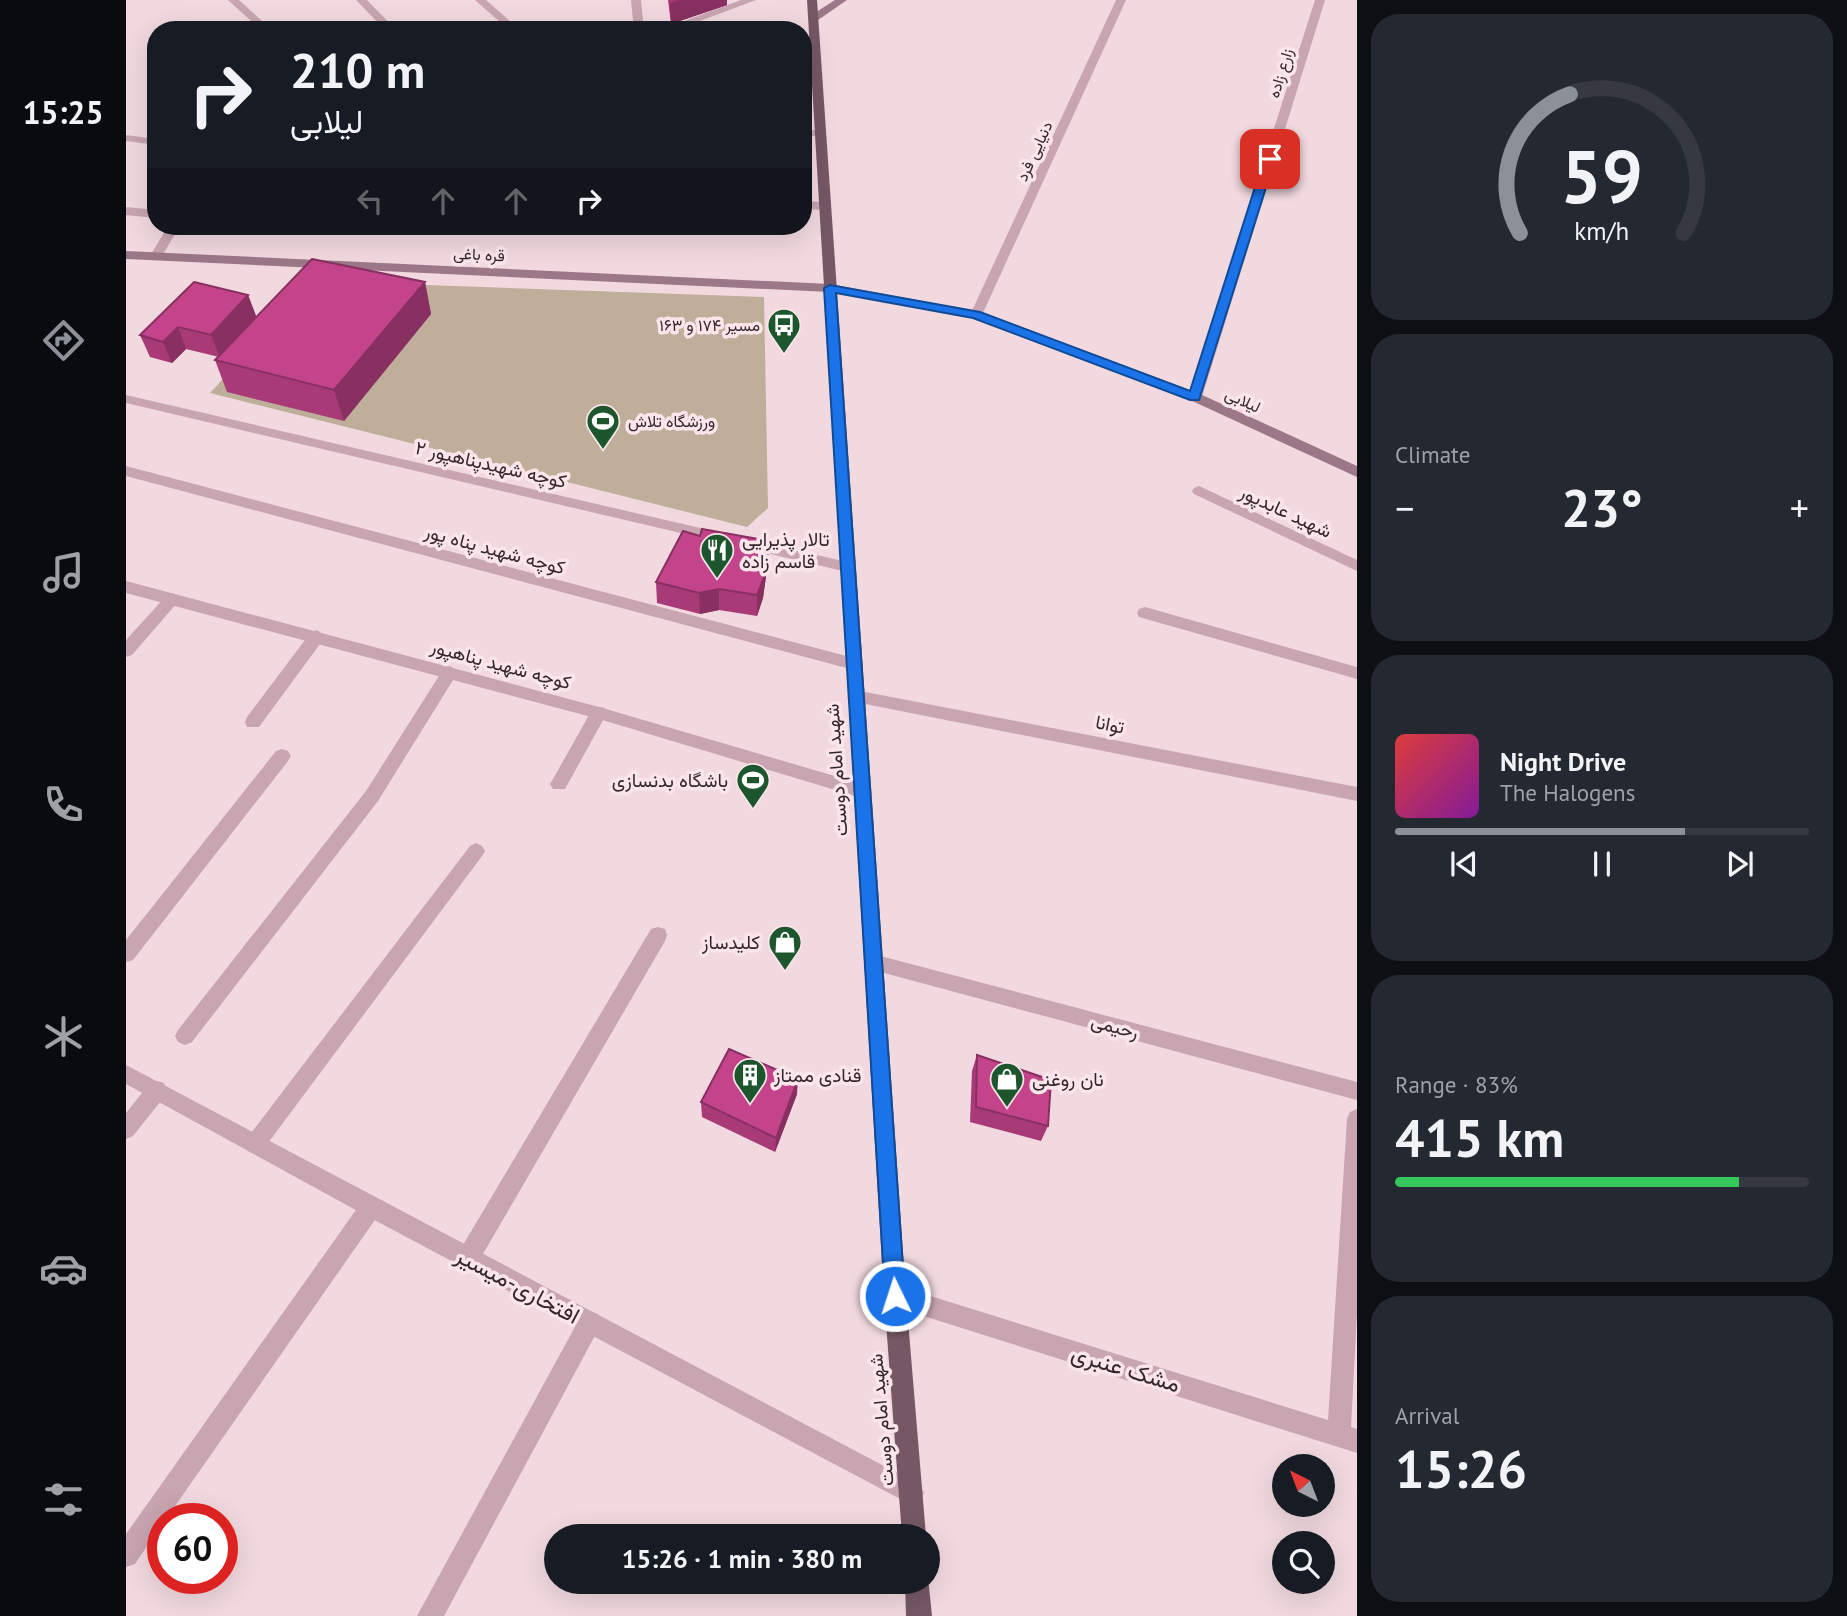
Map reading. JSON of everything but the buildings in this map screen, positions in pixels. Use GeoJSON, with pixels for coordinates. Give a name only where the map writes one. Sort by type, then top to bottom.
{"type":"FeatureCollection","features":[{"type":"Feature","properties":{"kind":"main road","name":"شهید امام دوست"},"geometry":{"type":"LineString","coordinates":[[812,0],[812,46]]}},
{"type":"Feature","properties":{"kind":"main road"},"geometry":{"type":"LineString","coordinates":[[814,18],[842,0]]}},
{"type":"Feature","properties":{"kind":"main road","name":"شهید امام دوست"},"geometry":{"type":"LineString","coordinates":[[812,133],[825,206],[895,1296],[913,1524]]}},
{"type":"Feature","properties":{"kind":"main road","name":"قره باغی"},"geometry":{"type":"LineString","coordinates":[[126,255],[830,288]]}},
{"type":"Feature","properties":{"kind":"main road","name":"لیلابی"},"geometry":{"type":"LineString","coordinates":[[830,288],[976,314],[1195,397],[1357,472]]}},
{"type":"Feature","properties":{"kind":"main road"},"geometry":{"type":"LineString","coordinates":[[918,1594],[919,1616]]}},
{"type":"Feature","properties":{"kind":"street"},"geometry":{"type":"LineString","coordinates":[[233,0],[257,21]]}},
{"type":"Feature","properties":{"kind":"street"},"geometry":{"type":"LineString","coordinates":[[361,0],[382,21]]}},
{"type":"Feature","properties":{"kind":"street"},"geometry":{"type":"LineString","coordinates":[[480,0],[504,21]]}},
{"type":"Feature","properties":{"kind":"street"},"geometry":{"type":"LineString","coordinates":[[636,0],[638,21]]}},
{"type":"Feature","properties":{"kind":"street"},"geometry":{"type":"LineString","coordinates":[[691,21],[751,0]]}},
{"type":"Feature","properties":{"kind":"street","name":"دنیایی فرد"},"geometry":{"type":"LineString","coordinates":[[976,314],[1121,0]]}},
{"type":"Feature","properties":{"kind":"street","name":"زارع زاده"},"geometry":{"type":"LineString","coordinates":[[1195,397],[1320,0]]}},
{"type":"Feature","properties":{"kind":"street"},"geometry":{"type":"LineString","coordinates":[[126,138],[147,141]]}},
{"type":"Feature","properties":{"kind":"street"},"geometry":{"type":"LineString","coordinates":[[812,205],[825,206]]}},
{"type":"Feature","properties":{"kind":"street"},"geometry":{"type":"LineString","coordinates":[[126,211],[147,214]]}},
{"type":"Feature","properties":{"kind":"street"},"geometry":{"type":"LineString","coordinates":[[156,256],[169,235]]}},
{"type":"Feature","properties":{"kind":"street","name":"۲ کوچه شهیدپناهپور"},"geometry":{"type":"LineString","coordinates":[[126,399],[847,567]]}},
{"type":"Feature","properties":{"kind":"street","name":"کوچه شهید پناه پور"},"geometry":{"type":"LineString","coordinates":[[126,471],[853,664]]}},
{"type":"Feature","properties":{"kind":"street","name":"شهید عابدپور"},"geometry":{"type":"LineString","coordinates":[[1199,491],[1357,566]]}},
{"type":"Feature","properties":{"kind":"street","name":"کوچه شهید پناهپور"},"geometry":{"type":"LineString","coordinates":[[126,587],[598,713],[862,791]]}},
{"type":"Feature","properties":{"kind":"street"},"geometry":{"type":"LineString","coordinates":[[126,650],[172,598]]}},
{"type":"Feature","properties":{"kind":"street"},"geometry":{"type":"LineString","coordinates":[[1145,613],[1357,673]]}},
{"type":"Feature","properties":{"kind":"street"},"geometry":{"type":"LineString","coordinates":[[253,722],[317,636]]}},
{"type":"Feature","properties":{"kind":"street"},"geometry":{"type":"LineString","coordinates":[[186,1037],[372,796],[450,672]]}},
{"type":"Feature","properties":{"kind":"street","name":"توانا"},"geometry":{"type":"LineString","coordinates":[[855,696],[1357,794]]}},
{"type":"Feature","properties":{"kind":"street"},"geometry":{"type":"LineString","coordinates":[[559,784],[598,713]]}},
{"type":"Feature","properties":{"kind":"street"},"geometry":{"type":"LineString","coordinates":[[126,954],[282,757]]}},
{"type":"Feature","properties":{"kind":"street"},"geometry":{"type":"LineString","coordinates":[[255,1144],[476,851]]}},
{"type":"Feature","properties":{"kind":"street"},"geometry":{"type":"LineString","coordinates":[[468,1258],[658,935]]}},
{"type":"Feature","properties":{"kind":"street","name":"رحیمی"},"geometry":{"type":"LineString","coordinates":[[873,962],[1357,1091]]}},
{"type":"Feature","properties":{"kind":"street","name":"افتخاری-میسیر"},"geometry":{"type":"LineString","coordinates":[[126,1073],[371,1207],[912,1493]]}},
{"type":"Feature","properties":{"kind":"street"},"geometry":{"type":"LineString","coordinates":[[126,1129],[157,1090]]}},
{"type":"Feature","properties":{"kind":"street"},"geometry":{"type":"LineString","coordinates":[[1348,1438],[1357,1119]]}},
{"type":"Feature","properties":{"kind":"street"},"geometry":{"type":"LineString","coordinates":[[126,1555],[371,1207]]}},
{"type":"Feature","properties":{"kind":"street","name":"مشک عنبری"},"geometry":{"type":"LineString","coordinates":[[895,1296],[1348,1438]]}},
{"type":"Feature","properties":{"kind":"street"},"geometry":{"type":"LineString","coordinates":[[430,1616],[590,1322]]}},
{"type":"Feature","properties":{"kind":"shaded area","name":"ورزشگاه تلاش"},"geometry":{"type":"Polygon","coordinates":[[[313,281],[764,297],[768,508],[747,527],[210,393],[313,281]]]}},
{"type":"Feature","properties":{"kind":"place","name":"مسیر ۱۷۴ و ۱۶۳"},"geometry":{"type":"Point","coordinates":[784,355]}},
{"type":"Feature","properties":{"kind":"place","name":"ورزشگاه تلاش"},"geometry":{"type":"Point","coordinates":[603,451]}},
{"type":"Feature","properties":{"kind":"place","name":"تالار پذیرایی قاسم زاده"},"geometry":{"type":"Point","coordinates":[717,580]}},
{"type":"Feature","properties":{"kind":"place","name":"باشگاه بدنسازی"},"geometry":{"type":"Point","coordinates":[753,810]}},
{"type":"Feature","properties":{"kind":"place","name":"کلیدساز"},"geometry":{"type":"Point","coordinates":[785,972]}},
{"type":"Feature","properties":{"kind":"place","name":"قنادی ممتاز"},"geometry":{"type":"Point","coordinates":[750,1105]}},
{"type":"Feature","properties":{"kind":"place","name":"نان روغنی"},"geometry":{"type":"Point","coordinates":[1007,1109]}},
{"type":"Feature","properties":{"kind":"route"},"geometry":{"type":"LineString","coordinates":[[895,1296],[830,288],[976,314],[1195,397],[1270,159]]}}]}
